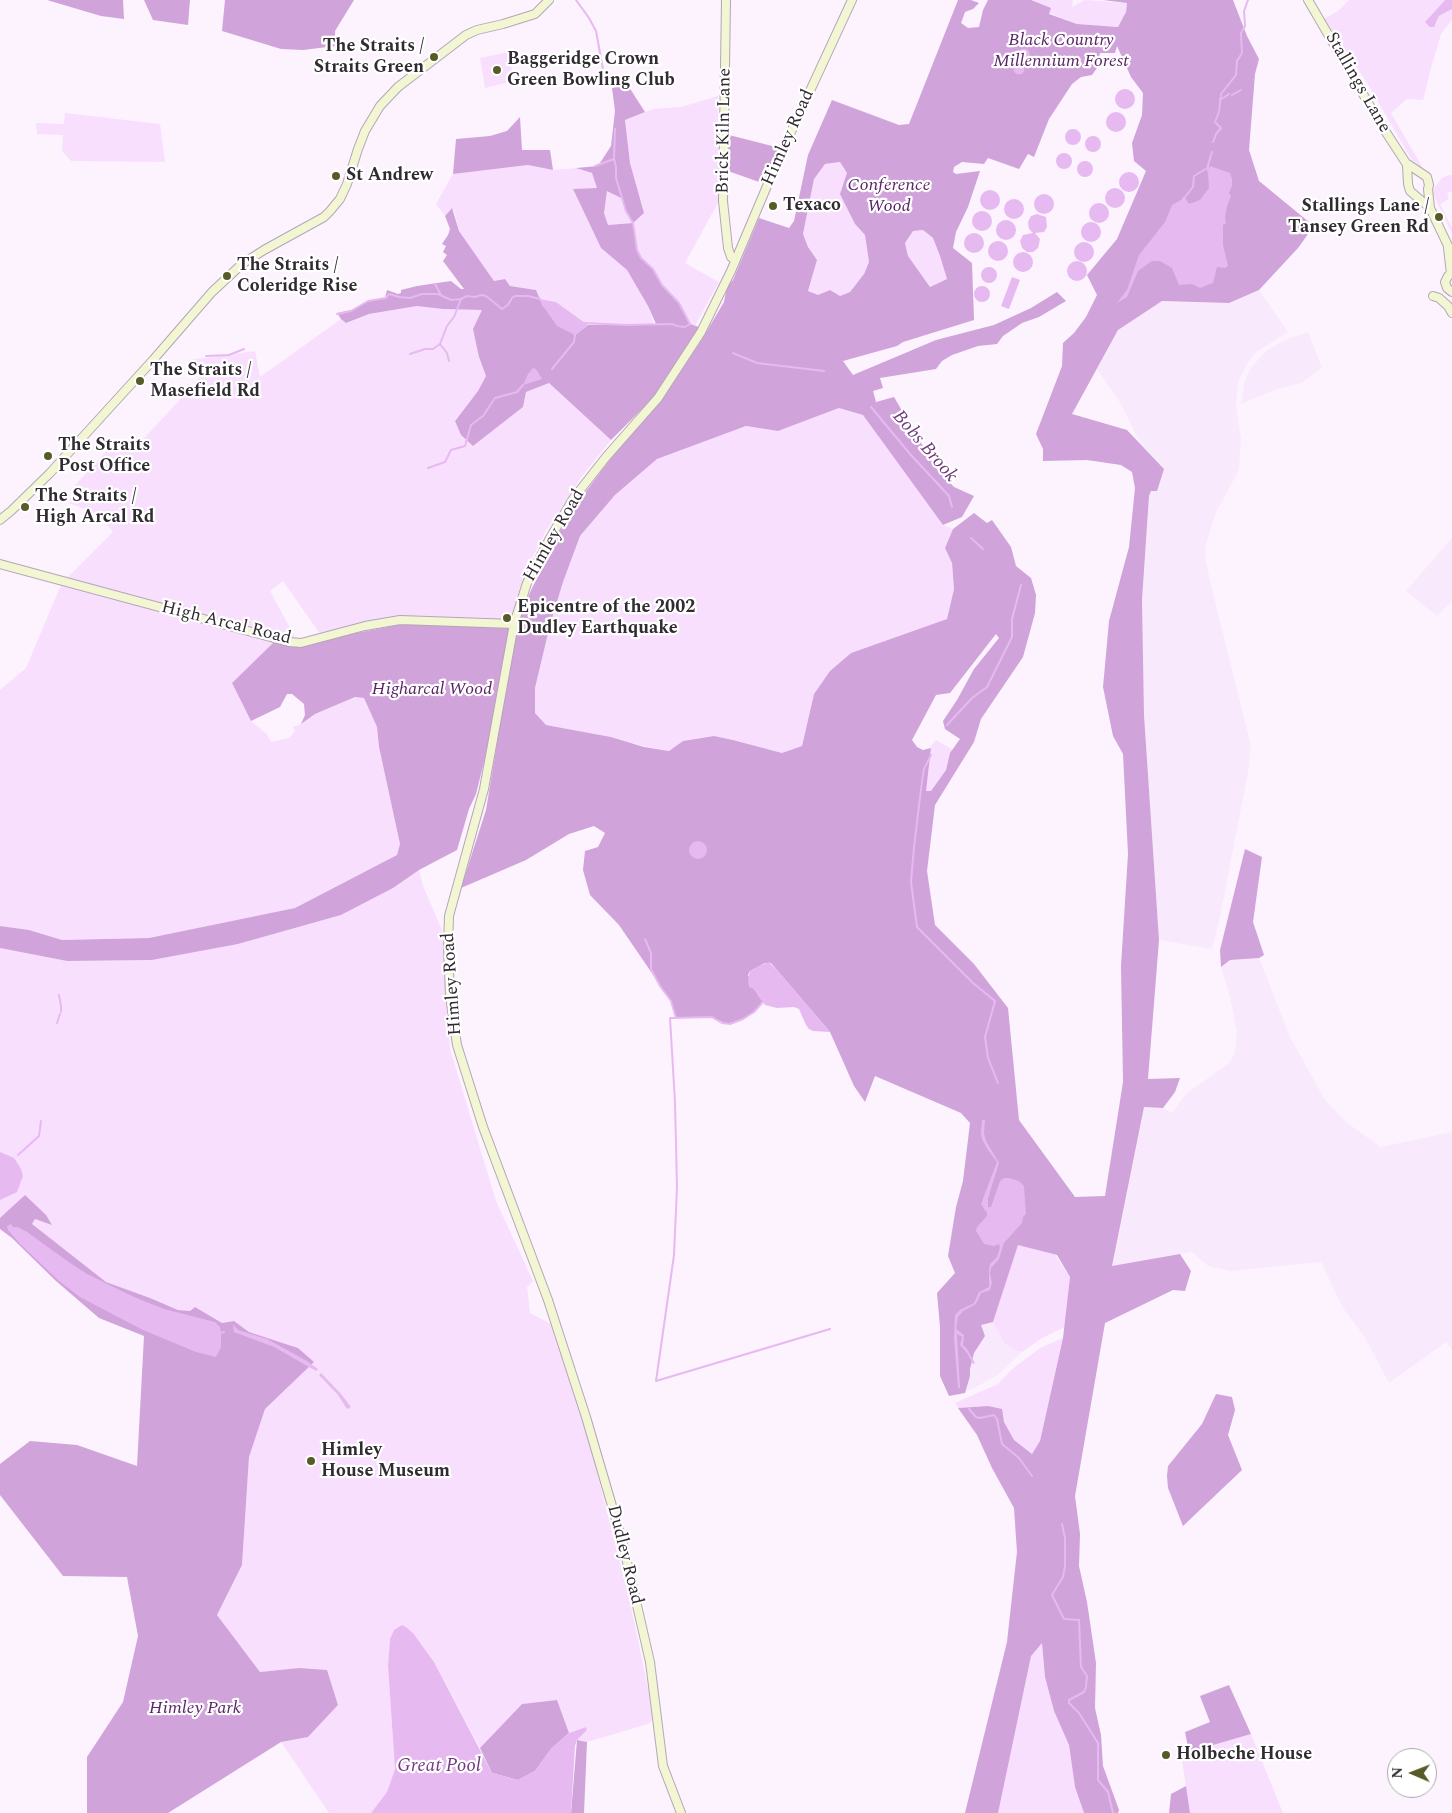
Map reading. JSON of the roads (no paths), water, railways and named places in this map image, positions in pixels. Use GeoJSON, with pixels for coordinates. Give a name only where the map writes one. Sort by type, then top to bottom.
{"type":"FeatureCollection","features":[{"type":"Feature","properties":{"kind":"main road"},"geometry":{"type":"LineString","coordinates":[[0,520],[50,473],[212,292],[242,264],[324,217],[330,211],[340,200],[358,149],[380,106],[398,87],[458,40],[477,30],[535,14],[549,0]]}},
{"type":"Feature","properties":{"kind":"main road","name":"Brick Kiln Lane"},"geometry":{"type":"LineString","coordinates":[[726,0],[723,201],[728,248],[735,260]]}},
{"type":"Feature","properties":{"kind":"main road","name":"Himley Road"},"geometry":{"type":"LineString","coordinates":[[548,1300],[470,1091],[457,1045],[450,996],[449,916],[484,789],[514,624],[527,583],[554,531],[579,492],[606,457],[658,398],[701,332],[852,0]]}},
{"type":"Feature","properties":{"kind":"main road","name":"Stallings Lane"},"geometry":{"type":"LineString","coordinates":[[1308,0],[1380,123],[1407,165],[1420,174]]}},
{"type":"Feature","properties":{"kind":"main road","name":"Stallings Lane"},"geometry":{"type":"LineString","coordinates":[[1407,165],[1408,181]]}},
{"type":"Feature","properties":{"kind":"main road"},"geometry":{"type":"LineString","coordinates":[[1430,208],[1427,177],[1420,174],[1413,175],[1408,181],[1410,191],[1430,208],[1450,246],[1452,254]]}},
{"type":"Feature","properties":{"kind":"main road"},"geometry":{"type":"LineString","coordinates":[[1416,195],[1425,193],[1428,189]]}},
{"type":"Feature","properties":{"kind":"main road"},"geometry":{"type":"LineString","coordinates":[[1450,246],[1451,273],[1445,282],[1447,288],[1452,292],[1452,298]]}},
{"type":"Feature","properties":{"kind":"main road"},"geometry":{"type":"LineString","coordinates":[[1433,296],[1439,298],[1448,306],[1452,314]]}},
{"type":"Feature","properties":{"kind":"main road","name":"High Arcal Road"},"geometry":{"type":"LineString","coordinates":[[0,564],[289,642],[301,643],[365,626],[400,620],[514,624]]}},
{"type":"Feature","properties":{"kind":"main road","name":"Dudley Road"},"geometry":{"type":"LineString","coordinates":[[548,1300],[586,1416],[622,1540],[650,1662],[663,1766],[681,1813]]}},
{"type":"Feature","properties":{"kind":"water"},"geometry":{"type":"Polygon","coordinates":[[[1445,0],[1452,0],[1452,9],[1439,16],[1434,27],[1430,27],[1425,22],[1445,0]]]}},
{"type":"Feature","properties":{"kind":"water"},"geometry":{"type":"Polygon","coordinates":[[[1024,48],[1030,54],[1024,60],[1018,54],[1024,48]]]}},
{"type":"Feature","properties":{"kind":"water"},"geometry":{"type":"Polygon","coordinates":[[[1019,63],[1025,69],[1019,75],[1013,69],[1019,63]]]}},
{"type":"Feature","properties":{"kind":"water"},"geometry":{"type":"Polygon","coordinates":[[[1125,89],[1132,92],[1135,99],[1132,106],[1125,109],[1118,106],[1115,99],[1118,92],[1125,89]]]}},
{"type":"Feature","properties":{"kind":"water"},"geometry":{"type":"Polygon","coordinates":[[[1116,112],[1123,115],[1126,122],[1123,129],[1116,132],[1109,129],[1106,122],[1109,115],[1116,112]]]}},
{"type":"Feature","properties":{"kind":"water"},"geometry":{"type":"Polygon","coordinates":[[[1070,129],[1076,129],[1081,134],[1079,143],[1070,145],[1065,140],[1065,134],[1070,129]]]}},
{"type":"Feature","properties":{"kind":"water"},"geometry":{"type":"Polygon","coordinates":[[[1090,136],[1096,136],[1101,141],[1099,150],[1090,152],[1085,147],[1085,141],[1090,136]]]}},
{"type":"Feature","properties":{"kind":"water"},"geometry":{"type":"Polygon","coordinates":[[[1061,153],[1067,153],[1072,158],[1070,167],[1061,169],[1056,164],[1056,158],[1061,153]]]}},
{"type":"Feature","properties":{"kind":"water"},"geometry":{"type":"Polygon","coordinates":[[[1082,161],[1088,161],[1093,166],[1091,175],[1082,177],[1077,172],[1077,166],[1082,161]]]}},
{"type":"Feature","properties":{"kind":"water"},"geometry":{"type":"Polygon","coordinates":[[[1210,166],[1230,173],[1232,179],[1229,193],[1231,196],[1225,217],[1226,223],[1223,225],[1223,245],[1228,266],[1225,268],[1217,267],[1213,283],[1200,288],[1192,284],[1179,285],[1172,268],[1160,261],[1152,261],[1138,271],[1127,297],[1117,303],[1127,290],[1139,255],[1165,222],[1172,205],[1184,196],[1189,204],[1200,200],[1209,188],[1208,173],[1210,166]]]}},
{"type":"Feature","properties":{"kind":"water"},"geometry":{"type":"Polygon","coordinates":[[[1129,172],[1136,175],[1139,182],[1136,189],[1129,192],[1122,189],[1119,182],[1122,175],[1129,172]]]}},
{"type":"Feature","properties":{"kind":"water"},"geometry":{"type":"Polygon","coordinates":[[[1115,188],[1122,191],[1125,198],[1122,205],[1115,208],[1108,205],[1105,198],[1108,191],[1115,188]]]}},
{"type":"Feature","properties":{"kind":"water"},"geometry":{"type":"Polygon","coordinates":[[[990,190],[997,193],[1000,200],[997,207],[990,210],[983,207],[980,200],[983,193],[990,190]]]}},
{"type":"Feature","properties":{"kind":"water"},"geometry":{"type":"Polygon","coordinates":[[[1044,194],[1051,197],[1054,204],[1051,211],[1044,214],[1037,211],[1034,204],[1037,197],[1044,194]]]}},
{"type":"Feature","properties":{"kind":"water"},"geometry":{"type":"Polygon","coordinates":[[[1014,199],[1021,202],[1024,209],[1021,216],[1014,219],[1007,216],[1004,209],[1007,202],[1014,199]]]}},
{"type":"Feature","properties":{"kind":"water"},"geometry":{"type":"Polygon","coordinates":[[[1099,203],[1106,206],[1109,213],[1106,220],[1099,223],[1092,220],[1089,213],[1092,206],[1099,203]]]}},
{"type":"Feature","properties":{"kind":"water"},"geometry":{"type":"Polygon","coordinates":[[[982,211],[989,214],[992,221],[989,228],[982,231],[975,228],[972,221],[975,214],[982,211]]]}},
{"type":"Feature","properties":{"kind":"water"},"geometry":{"type":"Polygon","coordinates":[[[1037,214],[1046,217],[1047,227],[1044,232],[1035,233],[1040,239],[1038,248],[1033,252],[1027,252],[1022,248],[1020,241],[1023,235],[1033,233],[1029,229],[1028,222],[1031,216],[1037,214]]]}},
{"type":"Feature","properties":{"kind":"water"},"geometry":{"type":"Polygon","coordinates":[[[1006,220],[1013,223],[1016,230],[1013,237],[1006,240],[999,237],[996,230],[999,223],[1006,220]]]}},
{"type":"Feature","properties":{"kind":"water"},"geometry":{"type":"Polygon","coordinates":[[[1091,222],[1098,225],[1101,232],[1098,239],[1091,242],[1084,239],[1081,232],[1084,225],[1091,222]]]}},
{"type":"Feature","properties":{"kind":"water"},"geometry":{"type":"Polygon","coordinates":[[[974,233],[981,236],[984,243],[981,250],[974,253],[967,250],[964,243],[967,236],[974,233]]]}},
{"type":"Feature","properties":{"kind":"water"},"geometry":{"type":"Polygon","coordinates":[[[998,241],[1005,244],[1008,251],[1005,258],[998,261],[991,258],[988,251],[991,244],[998,241]]]}},
{"type":"Feature","properties":{"kind":"water"},"geometry":{"type":"Polygon","coordinates":[[[1084,242],[1091,245],[1094,252],[1091,259],[1084,262],[1077,259],[1074,252],[1077,245],[1084,242]]]}},
{"type":"Feature","properties":{"kind":"water"},"geometry":{"type":"Polygon","coordinates":[[[1023,252],[1030,255],[1033,262],[1030,269],[1023,272],[1016,269],[1013,262],[1016,255],[1023,252]]]}},
{"type":"Feature","properties":{"kind":"water"},"geometry":{"type":"Polygon","coordinates":[[[1077,261],[1084,264],[1087,271],[1084,278],[1077,281],[1070,278],[1067,271],[1070,264],[1077,261]]]}},
{"type":"Feature","properties":{"kind":"water"},"geometry":{"type":"Polygon","coordinates":[[[986,267],[992,267],[997,272],[995,281],[986,283],[981,278],[981,272],[986,267]]]}},
{"type":"Feature","properties":{"kind":"water"},"geometry":{"type":"Polygon","coordinates":[[[1012,277],[1020,280],[1009,309],[1001,306],[1012,277]]]}},
{"type":"Feature","properties":{"kind":"water"},"geometry":{"type":"Polygon","coordinates":[[[979,286],[985,286],[990,291],[988,300],[979,302],[974,297],[974,291],[979,286]]]}},
{"type":"Feature","properties":{"kind":"water"},"geometry":{"type":"Polygon","coordinates":[[[540,299],[556,302],[588,325],[575,335],[557,326],[540,299]]]}},
{"type":"Feature","properties":{"kind":"water"},"geometry":{"type":"Polygon","coordinates":[[[533,368],[536,369],[542,379],[523,385],[528,374],[533,368]]]}},
{"type":"Feature","properties":{"kind":"water"},"geometry":{"type":"Polygon","coordinates":[[[698,841],[704,844],[707,850],[704,856],[698,859],[692,856],[689,850],[692,844],[698,841]]]}},
{"type":"Feature","properties":{"kind":"water"},"geometry":{"type":"Polygon","coordinates":[[[769,962],[830,1032],[809,1029],[799,1009],[794,1007],[777,1008],[765,1005],[754,989],[749,987],[750,971],[769,962]]]}},
{"type":"Feature","properties":{"kind":"water"},"geometry":{"type":"Polygon","coordinates":[[[982,1120],[985,1120],[984,1133],[986,1141],[999,1163],[988,1199],[988,1207],[991,1207],[1000,1181],[1004,1178],[1009,1178],[1019,1181],[1024,1186],[1026,1214],[1023,1217],[1022,1223],[1004,1243],[999,1259],[991,1268],[992,1283],[990,1290],[981,1293],[976,1304],[963,1311],[958,1317],[956,1329],[964,1335],[963,1345],[975,1363],[973,1364],[960,1345],[962,1337],[957,1334],[960,1388],[958,1388],[954,1338],[955,1315],[960,1310],[974,1303],[979,1292],[989,1287],[990,1264],[997,1257],[1000,1247],[999,1244],[994,1246],[984,1244],[976,1231],[977,1227],[987,1216],[981,1204],[997,1162],[982,1139],[982,1120]]]}},
{"type":"Feature","properties":{"kind":"water"},"geometry":{"type":"Polygon","coordinates":[[[0,1152],[14,1158],[23,1176],[17,1192],[0,1200],[0,1152]]]}},
{"type":"Feature","properties":{"kind":"water"},"geometry":{"type":"Polygon","coordinates":[[[11,1224],[13,1227],[18,1227],[27,1232],[87,1274],[134,1297],[164,1309],[215,1322],[220,1327],[221,1333],[221,1347],[216,1357],[196,1352],[143,1330],[80,1297],[59,1281],[20,1244],[8,1230],[7,1226],[11,1224]]]}},
{"type":"Feature","properties":{"kind":"water"},"geometry":{"type":"Polygon","coordinates":[[[233,1324],[238,1330],[267,1339],[318,1369],[316,1371],[274,1347],[234,1332],[233,1324]]]}},
{"type":"Feature","properties":{"kind":"water"},"geometry":{"type":"Polygon","coordinates":[[[321,1373],[351,1407],[347,1409],[338,1395],[319,1375],[321,1373]]]}},
{"type":"Feature","properties":{"kind":"water","name":"Great Pool"},"geometry":{"type":"Polygon","coordinates":[[[402,1625],[413,1633],[434,1662],[492,1773],[518,1780],[535,1771],[551,1749],[569,1733],[586,1727],[587,1730],[577,1740],[575,1746],[571,1813],[371,1813],[387,1792],[395,1769],[388,1666],[390,1639],[394,1630],[402,1625]]]}},
{"type":"Feature","properties":{"kind":"waterway","name":"Bobs Brook"},"geometry":{"type":"LineString","coordinates":[[576,0],[596,31],[604,75]]}},
{"type":"Feature","properties":{"kind":"waterway"},"geometry":{"type":"LineString","coordinates":[[1213,142],[1221,128],[1215,122],[1219,112],[1221,94],[1236,75],[1237,61],[1242,53],[1241,33],[1245,26],[1244,11],[1248,0]]}},
{"type":"Feature","properties":{"kind":"waterway"},"geometry":{"type":"LineString","coordinates":[[1232,95],[1241,90]]}},
{"type":"Feature","properties":{"kind":"waterway"},"geometry":{"type":"LineString","coordinates":[[1220,100],[1229,94]]}},
{"type":"Feature","properties":{"kind":"waterway","name":"Bobs Brook"},"geometry":{"type":"LineString","coordinates":[[584,323],[626,325],[672,324],[685,327],[690,324],[679,303],[662,285],[653,269],[641,258],[637,250],[633,223],[626,211],[616,178],[614,159],[615,129]]}},
{"type":"Feature","properties":{"kind":"waterway"},"geometry":{"type":"LineString","coordinates":[[1208,171],[1212,152]]}},
{"type":"Feature","properties":{"kind":"waterway"},"geometry":{"type":"LineString","coordinates":[[595,166],[614,159]]}},
{"type":"Feature","properties":{"kind":"waterway"},"geometry":{"type":"LineString","coordinates":[[1185,197],[1193,187],[1194,176],[1207,168]]}},
{"type":"Feature","properties":{"kind":"waterway"},"geometry":{"type":"LineString","coordinates":[[435,284],[441,295]]}},
{"type":"Feature","properties":{"kind":"waterway"},"geometry":{"type":"LineString","coordinates":[[337,314],[351,311],[368,301],[386,298],[389,294],[410,298],[422,294],[438,294],[451,300],[461,299]]}},
{"type":"Feature","properties":{"kind":"waterway"},"geometry":{"type":"LineString","coordinates":[[410,354],[425,349],[433,349],[440,344],[461,299],[467,296],[486,296],[502,309],[515,296],[528,296],[540,299]]}},
{"type":"Feature","properties":{"kind":"waterway"},"geometry":{"type":"LineString","coordinates":[[552,369],[574,342],[575,335]]}},
{"type":"Feature","properties":{"kind":"waterway"},"geometry":{"type":"LineString","coordinates":[[440,344],[447,353],[449,361]]}},
{"type":"Feature","properties":{"kind":"waterway"},"geometry":{"type":"LineString","coordinates":[[206,356],[229,355],[244,349]]}},
{"type":"Feature","properties":{"kind":"waterway","name":"Bobs Brook"},"geometry":{"type":"LineString","coordinates":[[733,353],[757,363],[824,371]]}},
{"type":"Feature","properties":{"kind":"waterway"},"geometry":{"type":"LineString","coordinates":[[428,468],[445,462],[451,450],[465,446],[471,425],[483,416],[495,398],[517,392],[523,385]]}},
{"type":"Feature","properties":{"kind":"waterway","name":"Bobs Brook"},"geometry":{"type":"LineString","coordinates":[[871,407],[910,454],[949,496],[952,507]]}},
{"type":"Feature","properties":{"kind":"waterway","name":"Bobs Brook"},"geometry":{"type":"LineString","coordinates":[[971,538],[983,549]]}},
{"type":"Feature","properties":{"kind":"waterway"},"geometry":{"type":"LineString","coordinates":[[947,725],[972,698],[987,687],[1012,637],[1012,619],[1021,585]]}},
{"type":"Feature","properties":{"kind":"waterway"},"geometry":{"type":"LineString","coordinates":[[931,755],[924,769],[922,781],[911,882],[917,927],[973,983],[995,1001],[985,1037],[988,1058],[998,1083]]}},
{"type":"Feature","properties":{"kind":"waterway"},"geometry":{"type":"LineString","coordinates":[[645,939],[651,953],[651,969],[671,1001],[676,1018]]}},
{"type":"Feature","properties":{"kind":"waterway"},"geometry":{"type":"LineString","coordinates":[[59,995],[61,1012]]}},
{"type":"Feature","properties":{"kind":"waterway"},"geometry":{"type":"LineString","coordinates":[[763,1002],[754,1012],[730,1024],[722,1023],[712,1017],[670,1018],[675,1102],[677,1187],[674,1255],[656,1381],[830,1329]]}},
{"type":"Feature","properties":{"kind":"waterway"},"geometry":{"type":"LineString","coordinates":[[57,1023],[60,1014]]}},
{"type":"Feature","properties":{"kind":"waterway"},"geometry":{"type":"LineString","coordinates":[[18,1155],[39,1136],[41,1121]]}},
{"type":"Feature","properties":{"kind":"waterway"},"geometry":{"type":"LineString","coordinates":[[969,1409],[976,1417],[980,1418],[994,1415],[997,1419],[1002,1444],[1019,1458],[1032,1476]]}},
{"type":"Feature","properties":{"kind":"waterway"},"geometry":{"type":"LineString","coordinates":[[1062,1524],[1065,1538],[1065,1566],[1063,1577],[1052,1595],[1064,1619],[1079,1620],[1081,1667],[1087,1676],[1084,1692],[1069,1700],[1069,1703],[1079,1713],[1098,1743],[1098,1780],[1108,1792],[1113,1813]]}},
{"type":"Feature","properties":{"kind":"place","name":"The Straits / Straits Green"},"geometry":{"type":"Point","coordinates":[434,57]}},
{"type":"Feature","properties":{"kind":"place","name":"Baggeridge Crown Green Bowling Club"},"geometry":{"type":"Point","coordinates":[497,70]}},
{"type":"Feature","properties":{"kind":"place","name":"St Andrew"},"geometry":{"type":"Point","coordinates":[336,176]}},
{"type":"Feature","properties":{"kind":"place","name":"Texaco"},"geometry":{"type":"Point","coordinates":[773,206]}},
{"type":"Feature","properties":{"kind":"place","name":"Stallings Lane / Tansey Green Rd"},"geometry":{"type":"Point","coordinates":[1439,217]}},
{"type":"Feature","properties":{"kind":"place","name":"The Straits / Coleridge Rise"},"geometry":{"type":"Point","coordinates":[227,276]}},
{"type":"Feature","properties":{"kind":"place","name":"The Straits / Masefield Rd"},"geometry":{"type":"Point","coordinates":[140,381]}},
{"type":"Feature","properties":{"kind":"place","name":"The Straits Post Office"},"geometry":{"type":"Point","coordinates":[48,456]}},
{"type":"Feature","properties":{"kind":"place","name":"The Straits / High Arcal Rd"},"geometry":{"type":"Point","coordinates":[25,507]}},
{"type":"Feature","properties":{"kind":"place","name":"Epicentre of the 2002 Dudley Earthquake"},"geometry":{"type":"Point","coordinates":[507,618]}},
{"type":"Feature","properties":{"kind":"place","name":"Himley House Museum"},"geometry":{"type":"Point","coordinates":[311,1461]}},
{"type":"Feature","properties":{"kind":"place","name":"Holbeche House"},"geometry":{"type":"Point","coordinates":[1166,1755]}},
{"type":"Feature","properties":{"kind":"park label","name":"Black Country Millennium Forest"},"geometry":{"type":"Point","coordinates":[1061,51]}},
{"type":"Feature","properties":{"kind":"park label","name":"Conference Wood"},"geometry":{"type":"Point","coordinates":[889,196]}},
{"type":"Feature","properties":{"kind":"park label","name":"Higharcal Wood"},"geometry":{"type":"Point","coordinates":[432,690]}},
{"type":"Feature","properties":{"kind":"park label","name":"Himley Park"},"geometry":{"type":"Point","coordinates":[195,1709]}}]}
